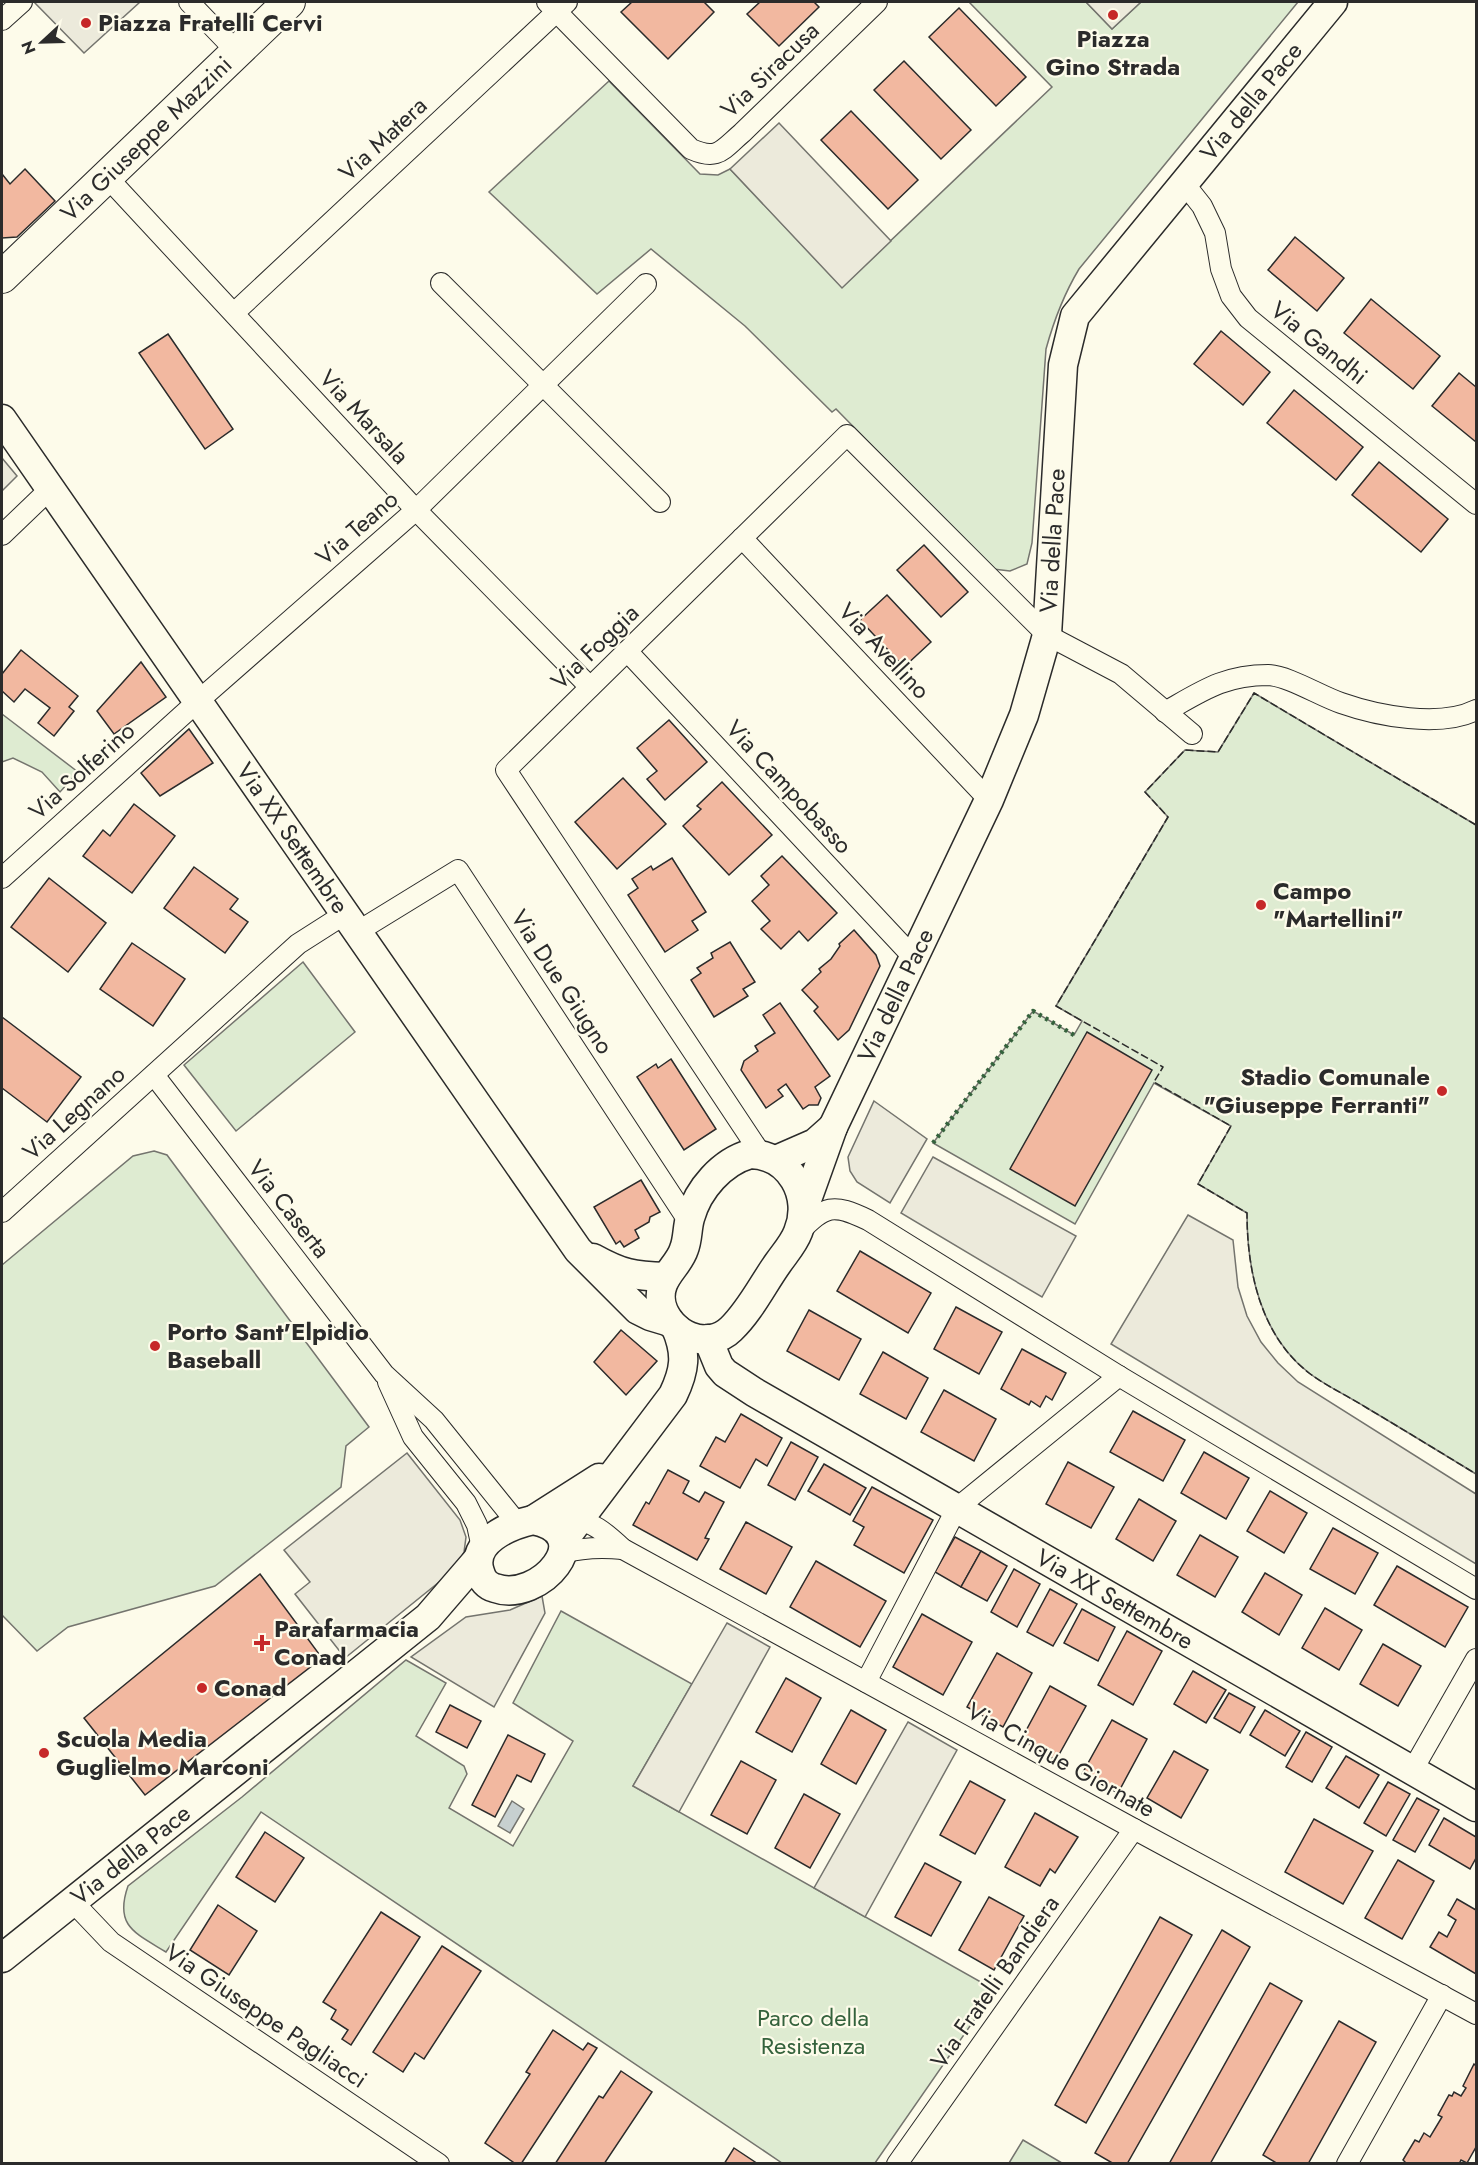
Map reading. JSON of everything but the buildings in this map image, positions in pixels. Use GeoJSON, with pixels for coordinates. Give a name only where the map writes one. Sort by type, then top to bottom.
{"type":"FeatureCollection","features":[{"type":"Feature","properties":{"kind":"main road","name":"Via Giuseppe Mazzini"},"geometry":{"type":"LineString","coordinates":[[2,277],[289,2]]}},
{"type":"Feature","properties":{"kind":"street"},"geometry":{"type":"LineString","coordinates":[[2,21],[22,2]]}},
{"type":"Feature","properties":{"kind":"street"},"geometry":{"type":"LineString","coordinates":[[189,2],[237,52]]}},
{"type":"Feature","properties":{"kind":"street","name":"Via Siracusa"},"geometry":{"type":"LineString","coordinates":[[557,4],[691,148],[706,155],[720,152],[742,133],[877,2]]}},
{"type":"Feature","properties":{"kind":"street","name":"Via della Pace"},"geometry":{"type":"LineString","coordinates":[[743,1314],[801,1220],[833,1127],[989,800],[1024,715],[1047,635],[1063,365],[1075,316],[1333,2]]}},
{"type":"Feature","properties":{"kind":"street","name":"Via Matera"},"geometry":{"type":"LineString","coordinates":[[234,313],[557,4]]}},
{"type":"Feature","properties":{"kind":"street","name":"Via Marsala"},"geometry":{"type":"LineString","coordinates":[[106,176],[416,510],[590,687]]}},
{"type":"Feature","properties":{"kind":"street","name":"Via Gandhi"},"geometry":{"type":"LineString","coordinates":[[1183,182],[1202,206],[1215,233],[1221,269],[1231,296],[1248,318],[1476,504]]}},
{"type":"Feature","properties":{"kind":"street"},"geometry":{"type":"LineString","coordinates":[[441,283],[660,502]]}},
{"type":"Feature","properties":{"kind":"street","name":"Via Teano"},"geometry":{"type":"LineString","coordinates":[[197,702],[416,510],[646,284]]}},
{"type":"Feature","properties":{"kind":"street","name":"Via XX Settembre"},"geometry":{"type":"LineString","coordinates":[[3,423],[578,1250],[638,1310],[673,1325],[694,1338],[706,1340],[714,1359],[725,1373],[754,1392],[1476,1807]]}},
{"type":"Feature","properties":{"kind":"street","name":"Via Foggia"},"geometry":{"type":"LineString","coordinates":[[768,1157],[506,770],[847,435],[1047,635]]}},
{"type":"Feature","properties":{"kind":"street"},"geometry":{"type":"LineString","coordinates":[[2,535],[49,490]]}},
{"type":"Feature","properties":{"kind":"street","name":"Via Avellino"},"geometry":{"type":"LineString","coordinates":[[742,538],[989,800]]}},
{"type":"Feature","properties":{"kind":"street"},"geometry":{"type":"LineString","coordinates":[[1047,635],[1121,674],[1192,734]]}},
{"type":"Feature","properties":{"kind":"street","name":"Via Campobasso"},"geometry":{"type":"LineString","coordinates":[[627,651],[914,958]]}},
{"type":"Feature","properties":{"kind":"street"},"geometry":{"type":"LineString","coordinates":[[1166,712],[1214,684],[1245,676],[1271,675],[1341,703],[1378,713],[1423,720],[1467,715],[1476,710]]}},
{"type":"Feature","properties":{"kind":"street","name":"Via Solferino"},"geometry":{"type":"LineString","coordinates":[[2,878],[197,702]]}},
{"type":"Feature","properties":{"kind":"street","name":"Via Due Giugno"},"geometry":{"type":"LineString","coordinates":[[351,923],[458,870],[689,1222]]}},
{"type":"Feature","properties":{"kind":"street","name":"Via Legnano"},"geometry":{"type":"LineString","coordinates":[[2,1212],[298,944],[351,923]]}},
{"type":"Feature","properties":{"kind":"street","name":"Via Caserta"},"geometry":{"type":"LineString","coordinates":[[154,1075],[384,1374],[550,1530]]}},
{"type":"Feature","properties":{"kind":"street","name":"Via della Pace"},"geometry":{"type":"LineString","coordinates":[[666,1277],[684,1249],[696,1201],[724,1167],[737,1158],[750,1154],[768,1157],[815,1143],[833,1127]]}},
{"type":"Feature","properties":{"kind":"street"},"geometry":{"type":"LineString","coordinates":[[768,1157],[790,1172],[800,1186],[801,1220],[826,1210],[845,1209],[868,1220],[1119,1376],[1476,1589]]}},
{"type":"Feature","properties":{"kind":"street","name":"Via XX Settembre"},"geometry":{"type":"LineString","coordinates":[[578,1250],[618,1271],[642,1276],[666,1277]]}},
{"type":"Feature","properties":{"kind":"street"},"geometry":{"type":"LineString","coordinates":[[666,1277],[661,1300],[663,1309],[681,1341],[682,1387]]}},
{"type":"Feature","properties":{"kind":"street"},"geometry":{"type":"LineString","coordinates":[[550,1530],[558,1564],[545,1577],[517,1590],[503,1591],[491,1587],[483,1580],[478,1569],[480,1553],[498,1533],[550,1530],[620,1463],[695,1370],[696,1357],[706,1340],[725,1334],[743,1314]]}},
{"type":"Feature","properties":{"kind":"street","name":"Via XX Settembre"},"geometry":{"type":"LineString","coordinates":[[743,1314],[732,1342],[733,1360],[740,1374],[754,1392]]}},
{"type":"Feature","properties":{"kind":"street"},"geometry":{"type":"LineString","coordinates":[[682,1387],[725,1373]]}},
{"type":"Feature","properties":{"kind":"street","name":"Via Caserta"},"geometry":{"type":"LineString","coordinates":[[384,1374],[413,1437],[466,1503],[477,1525],[480,1553]]}},
{"type":"Feature","properties":{"kind":"street"},"geometry":{"type":"LineString","coordinates":[[866,1682],[957,1508],[1119,1376]]}},
{"type":"Feature","properties":{"kind":"street"},"geometry":{"type":"LineString","coordinates":[[550,1530],[620,1463]]}},
{"type":"Feature","properties":{"kind":"street","name":"Via Cinque Giornate"},"geometry":{"type":"LineString","coordinates":[[550,1530],[590,1547],[623,1549]]}},
{"type":"Feature","properties":{"kind":"street","name":"Via Cinque Giornate"},"geometry":{"type":"LineString","coordinates":[[550,1530],[605,1533],[623,1549],[1476,2014]]}},
{"type":"Feature","properties":{"kind":"street","name":"Via della Pace"},"geometry":{"type":"LineString","coordinates":[[2,1958],[428,1617],[480,1553]]}},
{"type":"Feature","properties":{"kind":"street","name":"Via della Pace"},"geometry":{"type":"LineString","coordinates":[[428,1617],[468,1600],[503,1591]]}},
{"type":"Feature","properties":{"kind":"street"},"geometry":{"type":"LineString","coordinates":[[1412,1771],[1476,1659]]}},
{"type":"Feature","properties":{"kind":"street","name":"Via Fratelli Bandiera"},"geometry":{"type":"LineString","coordinates":[[897,2163],[1134,1829]]}},
{"type":"Feature","properties":{"kind":"street","name":"Via Giuseppe Pagliacci"},"geometry":{"type":"LineString","coordinates":[[72,1901],[111,1942],[439,2163]]}},
{"type":"Feature","properties":{"kind":"street"},"geometry":{"type":"LineString","coordinates":[[1347,2163],[1442,1995]]}},
{"type":"Feature","properties":{"kind":"green space"},"geometry":{"type":"Polygon","coordinates":[[[969,2],[1086,2],[1112,29],[1141,2],[1298,2],[1079,269],[1069,288],[1046,349],[1032,543],[1027,564],[1010,571],[993,569],[836,409],[832,412],[745,326],[651,249],[597,294],[489,192],[609,81],[700,174],[718,175],[730,169],[842,287],[1052,87],[969,2]]]}},
{"type":"Feature","properties":{"kind":"green space"},"geometry":{"type":"Polygon","coordinates":[[[1254,693],[1476,825],[1476,1474],[1316,1378],[1292,1358],[1279,1340],[1268,1321],[1254,1279],[1247,1213],[1198,1184],[1231,1126],[1154,1083],[1075,1224],[933,1143],[1033,1011],[1074,1035],[1082,1021],[1056,1006],[1168,817],[1145,792],[1185,750],[1218,752],[1254,693]]]}},
{"type":"Feature","properties":{"kind":"green space"},"geometry":{"type":"Polygon","coordinates":[[[2,714],[78,772],[60,792],[42,772],[13,758],[2,762],[2,714]]]}},
{"type":"Feature","properties":{"kind":"green space"},"geometry":{"type":"Polygon","coordinates":[[[303,962],[355,1032],[236,1131],[184,1065],[303,962]]]}},
{"type":"Feature","properties":{"kind":"green space","name":"Porto Sant'Elpidio Baseball"},"geometry":{"type":"Polygon","coordinates":[[[154,1151],[167,1155],[369,1427],[346,1446],[341,1487],[215,1586],[68,1627],[37,1651],[2,1615],[2,1265],[133,1156],[154,1151]]]}},
{"type":"Feature","properties":{"kind":"green space","name":"Parco della Resistenza"},"geometry":{"type":"Polygon","coordinates":[[[561,1611],[692,1684],[633,1786],[995,1990],[875,2163],[782,2163],[261,1812],[166,1952],[130,1927],[124,1911],[128,1886],[242,1797],[406,1660],[446,1683],[416,1736],[464,1766],[467,1774],[449,1808],[513,1846],[573,1741],[513,1703],[561,1611]]]}},
{"type":"Feature","properties":{"kind":"green space"},"geometry":{"type":"Polygon","coordinates":[[[1023,2140],[1062,2163],[1009,2163],[1023,2140]]]}},
{"type":"Feature","properties":{"kind":"shaded area","name":"Piazza Fratelli Cervi"},"geometry":{"type":"Polygon","coordinates":[[[34,2],[140,2],[84,53],[34,2]]]}},
{"type":"Feature","properties":{"kind":"shaded area","name":"Piazza Gino Strada"},"geometry":{"type":"Polygon","coordinates":[[[1086,2],[1141,2],[1112,29],[1086,2]]]}},
{"type":"Feature","properties":{"kind":"shaded area"},"geometry":{"type":"Polygon","coordinates":[[[779,123],[891,241],[842,288],[730,169],[779,123]]]}},
{"type":"Feature","properties":{"kind":"shaded area"},"geometry":{"type":"Polygon","coordinates":[[[2,458],[17,476],[2,491],[2,458]]]}},
{"type":"Feature","properties":{"kind":"shaded area"},"geometry":{"type":"Polygon","coordinates":[[[874,1101],[927,1139],[890,1203],[857,1182],[850,1171],[848,1157],[874,1101]]]}},
{"type":"Feature","properties":{"kind":"shaded area"},"geometry":{"type":"Polygon","coordinates":[[[933,1157],[1076,1236],[1042,1297],[901,1213],[933,1157]]]}},
{"type":"Feature","properties":{"kind":"shaded area"},"geometry":{"type":"Polygon","coordinates":[[[1188,1215],[1233,1240],[1238,1287],[1247,1316],[1261,1342],[1278,1363],[1298,1382],[1476,1494],[1476,1564],[1111,1344],[1188,1215]]]}},
{"type":"Feature","properties":{"kind":"shaded area"},"geometry":{"type":"Polygon","coordinates":[[[407,1453],[460,1520],[466,1537],[464,1552],[454,1570],[345,1658],[295,1594],[310,1582],[284,1550],[407,1453]]]}},
{"type":"Feature","properties":{"kind":"shaded area"},"geometry":{"type":"Polygon","coordinates":[[[542,1596],[545,1613],[494,1707],[411,1657],[466,1617],[510,1610],[542,1596]]]}},
{"type":"Feature","properties":{"kind":"shaded area"},"geometry":{"type":"Polygon","coordinates":[[[727,1623],[770,1647],[679,1812],[633,1786],[727,1623]]]}},
{"type":"Feature","properties":{"kind":"shaded area"},"geometry":{"type":"Polygon","coordinates":[[[908,1722],[957,1750],[865,1917],[814,1888],[908,1722]]]}},
{"type":"Feature","properties":{"kind":"shaded area"},"geometry":{"type":"Polygon","coordinates":[[[512,1801],[524,1809],[510,1833],[498,1826],[512,1801]]]}},
{"type":"Feature","properties":{"kind":"hedge"},"geometry":{"type":"LineString","coordinates":[[933,1143],[1033,1011],[1074,1035]]}},
{"type":"Feature","properties":{"kind":"fence"},"geometry":{"type":"LineString","coordinates":[[1476,825],[1254,693],[1218,752],[1185,750],[1145,792],[1168,817],[1056,1006],[1163,1067],[1154,1082],[1231,1126],[1198,1184],[1247,1213],[1250,1257],[1260,1300],[1268,1321],[1292,1358],[1323,1382],[1476,1474]]}},
{"type":"Feature","properties":{"kind":"place","name":"Piazza Gino Strada"},"geometry":{"type":"Point","coordinates":[1113,15]}},
{"type":"Feature","properties":{"kind":"place","name":"Piazza Fratelli Cervi"},"geometry":{"type":"Point","coordinates":[86,23]}},
{"type":"Feature","properties":{"kind":"place","name":"Campo \"Martellini\""},"geometry":{"type":"Point","coordinates":[1261,905]}},
{"type":"Feature","properties":{"kind":"place","name":"Stadio Comunale \"Giuseppe Ferranti\""},"geometry":{"type":"Point","coordinates":[1442,1091]}},
{"type":"Feature","properties":{"kind":"place","name":"Porto Sant'Elpidio Baseball"},"geometry":{"type":"Point","coordinates":[155,1346]}},
{"type":"Feature","properties":{"kind":"place","name":"Parafarmacia Conad"},"geometry":{"type":"Point","coordinates":[262,1643]}},
{"type":"Feature","properties":{"kind":"place","name":"Conad"},"geometry":{"type":"Point","coordinates":[202,1688]}},
{"type":"Feature","properties":{"kind":"place","name":"Scuola Media Guglielmo Marconi"},"geometry":{"type":"Point","coordinates":[44,1753]}}]}
